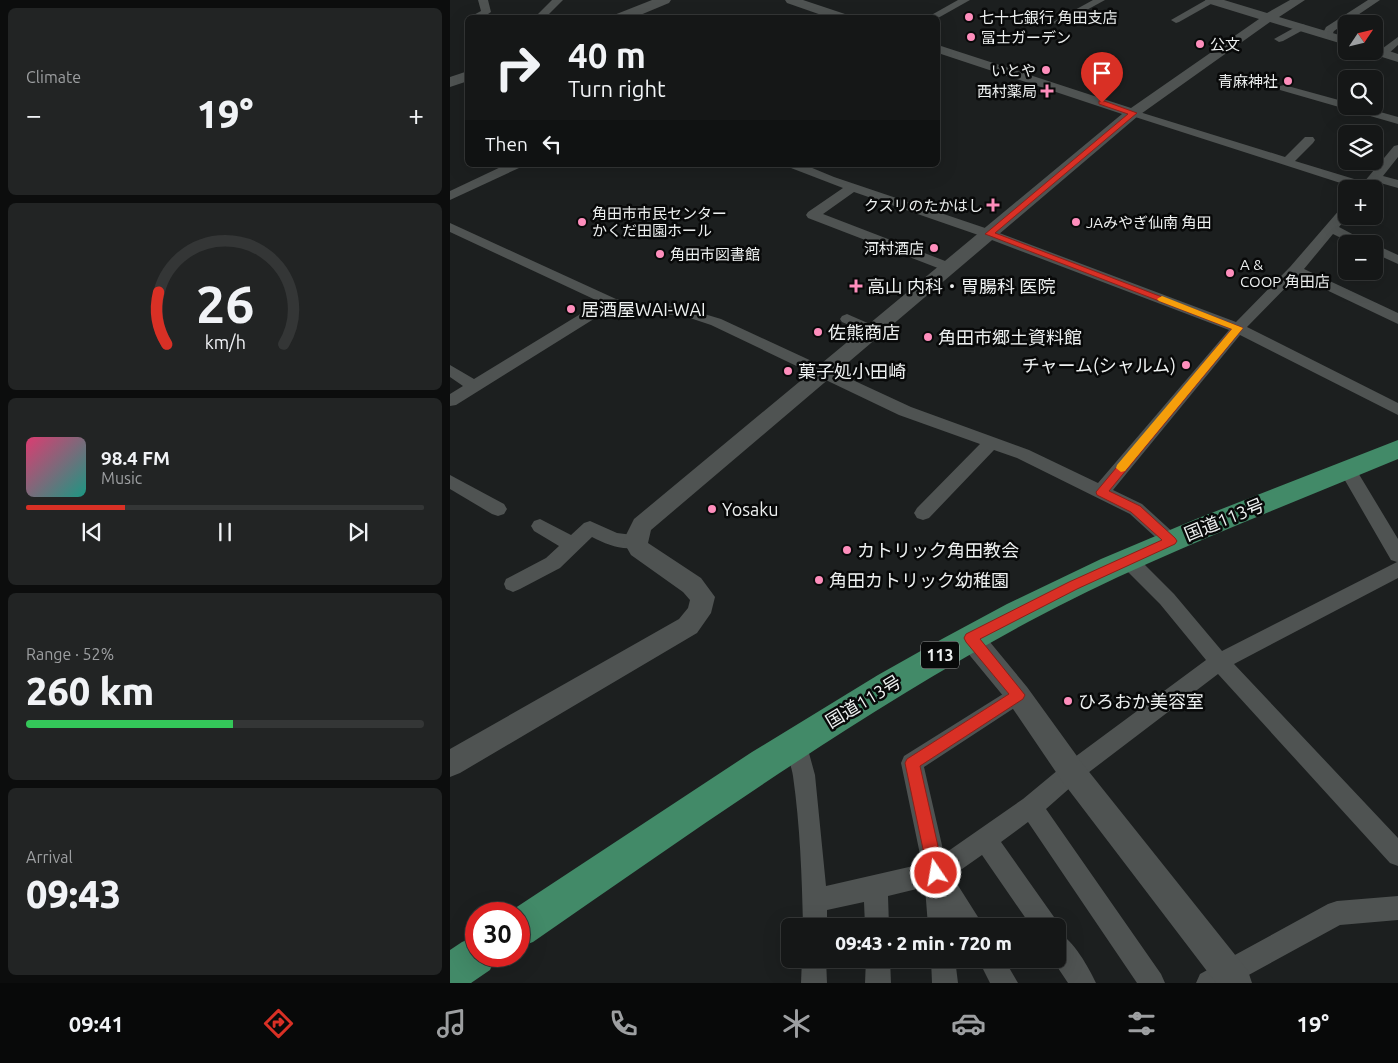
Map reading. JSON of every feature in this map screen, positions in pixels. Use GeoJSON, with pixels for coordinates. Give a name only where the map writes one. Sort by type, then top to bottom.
{"type":"FeatureCollection","features":[{"type":"Feature","properties":{"kind":"highway","name":"国道113号"},"geometry":{"type":"LineString","coordinates":[[530,921],[796,742],[1020,611],[1171,541],[1398,449]]}},
{"type":"Feature","properties":{"kind":"highway"},"geometry":{"type":"LineString","coordinates":[[450,974],[465,964]]}},
{"type":"Feature","properties":{"kind":"main road"},"geometry":{"type":"LineString","coordinates":[[626,15],[664,0]]}},
{"type":"Feature","properties":{"kind":"main road"},"geometry":{"type":"LineString","coordinates":[[450,82],[465,76]]}},
{"type":"Feature","properties":{"kind":"street"},"geometry":{"type":"LineString","coordinates":[[480,15],[486,12],[483,0]]}},
{"type":"Feature","properties":{"kind":"street"},"geometry":{"type":"LineString","coordinates":[[542,15],[558,0]]}},
{"type":"Feature","properties":{"kind":"street"},"geometry":{"type":"LineString","coordinates":[[790,0],[835,15]]}},
{"type":"Feature","properties":{"kind":"street"},"geometry":{"type":"LineString","coordinates":[[937,15],[965,0]]}},
{"type":"Feature","properties":{"kind":"street"},"geometry":{"type":"LineString","coordinates":[[1058,22],[1100,0]]}},
{"type":"Feature","properties":{"kind":"street"},"geometry":{"type":"LineString","coordinates":[[1176,20],[1212,0],[1338,38]]}},
{"type":"Feature","properties":{"kind":"street"},"geometry":{"type":"LineString","coordinates":[[635,540],[642,526],[1133,113],[1268,18],[1298,0]]}},
{"type":"Feature","properties":{"kind":"street"},"geometry":{"type":"LineString","coordinates":[[1327,35],[1330,29],[1375,0]]}},
{"type":"Feature","properties":{"kind":"street"},"geometry":{"type":"LineString","coordinates":[[1280,40],[1301,27]]}},
{"type":"Feature","properties":{"kind":"street"},"geometry":{"type":"LineString","coordinates":[[1383,48],[1398,40]]}},
{"type":"Feature","properties":{"kind":"street"},"geometry":{"type":"LineString","coordinates":[[940,50],[1341,180]]}},
{"type":"Feature","properties":{"kind":"street"},"geometry":{"type":"LineString","coordinates":[[1383,53],[1398,58]]}},
{"type":"Feature","properties":{"kind":"street"},"geometry":{"type":"LineString","coordinates":[[1284,88],[1398,121]]}},
{"type":"Feature","properties":{"kind":"street"},"geometry":{"type":"LineString","coordinates":[[1287,162],[1309,140]]}},
{"type":"Feature","properties":{"kind":"street"},"geometry":{"type":"LineString","coordinates":[[1372,180],[1398,149]]}},
{"type":"Feature","properties":{"kind":"street"},"geometry":{"type":"LineString","coordinates":[[450,196],[511,167]]}},
{"type":"Feature","properties":{"kind":"street"},"geometry":{"type":"LineString","coordinates":[[800,167],[852,188],[989,234],[1238,328],[1398,410]]}},
{"type":"Feature","properties":{"kind":"street"},"geometry":{"type":"LineString","coordinates":[[1374,177],[1398,184]]}},
{"type":"Feature","properties":{"kind":"street"},"geometry":{"type":"LineString","coordinates":[[852,188],[813,215],[948,267]]}},
{"type":"Feature","properties":{"kind":"street"},"geometry":{"type":"LineString","coordinates":[[1101,492],[1238,328],[1295,270],[1338,220]]}},
{"type":"Feature","properties":{"kind":"street"},"geometry":{"type":"LineString","coordinates":[[450,227],[611,302],[637,308],[696,314],[905,411],[1023,454],[1136,509],[1171,541]]}},
{"type":"Feature","properties":{"kind":"street"},"geometry":{"type":"LineString","coordinates":[[1331,228],[1345,235]]}},
{"type":"Feature","properties":{"kind":"street"},"geometry":{"type":"LineString","coordinates":[[1383,252],[1398,260]]}},
{"type":"Feature","properties":{"kind":"street"},"geometry":{"type":"LineString","coordinates":[[1295,270],[1398,319]]}},
{"type":"Feature","properties":{"kind":"street"},"geometry":{"type":"LineString","coordinates":[[450,401],[611,302]]}},
{"type":"Feature","properties":{"kind":"street"},"geometry":{"type":"LineString","coordinates":[[847,319],[874,331]]}},
{"type":"Feature","properties":{"kind":"street"},"geometry":{"type":"LineString","coordinates":[[450,370],[474,386]]}},
{"type":"Feature","properties":{"kind":"street"},"geometry":{"type":"LineString","coordinates":[[923,513],[992,442]]}},
{"type":"Feature","properties":{"kind":"street"},"geometry":{"type":"LineString","coordinates":[[1348,470],[1398,555]]}},
{"type":"Feature","properties":{"kind":"street"},"geometry":{"type":"LineString","coordinates":[[450,481],[498,509]]}},
{"type":"Feature","properties":{"kind":"street"},"geometry":{"type":"LineString","coordinates":[[540,526],[572,545]]}},
{"type":"Feature","properties":{"kind":"street"},"geometry":{"type":"LineString","coordinates":[[513,584],[553,563],[590,528],[615,540],[635,540]]}},
{"type":"Feature","properties":{"kind":"street"},"geometry":{"type":"LineString","coordinates":[[450,764],[688,626],[697,617],[702,607],[703,597],[692,585],[639,548],[635,540]]}},
{"type":"Feature","properties":{"kind":"street"},"geometry":{"type":"LineString","coordinates":[[1128,560],[1167,599],[1219,662],[1398,855]]}},
{"type":"Feature","properties":{"kind":"street"},"geometry":{"type":"LineString","coordinates":[[815,901],[936,873],[1031,807],[1072,772],[1219,662],[1398,570]]}},
{"type":"Feature","properties":{"kind":"street"},"geometry":{"type":"LineString","coordinates":[[971,638],[1018,695],[1224,980],[1337,913],[1398,908]]}},
{"type":"Feature","properties":{"kind":"street"},"geometry":{"type":"LineString","coordinates":[[939,918],[936,873],[912,763],[1018,695]]}},
{"type":"Feature","properties":{"kind":"street"},"geometry":{"type":"LineString","coordinates":[[796,742],[804,775],[815,918]]}},
{"type":"Feature","properties":{"kind":"street"},"geometry":{"type":"LineString","coordinates":[[1031,807],[1152,983]]}},
{"type":"Feature","properties":{"kind":"street"},"geometry":{"type":"LineString","coordinates":[[985,839],[1039,918]]}},
{"type":"Feature","properties":{"kind":"street"},"geometry":{"type":"LineString","coordinates":[[936,873],[965,918]]}},
{"type":"Feature","properties":{"kind":"street"},"geometry":{"type":"LineString","coordinates":[[876,887],[877,918]]}},
{"type":"Feature","properties":{"kind":"street"},"geometry":{"type":"LineString","coordinates":[[1066,957],[1083,983]]}},
{"type":"Feature","properties":{"kind":"street"},"geometry":{"type":"LineString","coordinates":[[814,968],[814,983]]}},
{"type":"Feature","properties":{"kind":"street"},"geometry":{"type":"LineString","coordinates":[[878,968],[878,983]]}},
{"type":"Feature","properties":{"kind":"street"},"geometry":{"type":"LineString","coordinates":[[944,968],[945,983]]}},
{"type":"Feature","properties":{"kind":"street"},"geometry":{"type":"LineString","coordinates":[[996,968],[1005,983]]}},
{"type":"Feature","properties":{"kind":"slow traffic"},"geometry":{"type":"LineString","coordinates":[[1121,468],[1238,328],[1162,299]]}},
{"type":"Feature","properties":{"kind":"place","name":"七十七銀行 角田支店"},"geometry":{"type":"Point","coordinates":[969,17]}},
{"type":"Feature","properties":{"kind":"place","name":"冨士ガーデン"},"geometry":{"type":"Point","coordinates":[971,37]}},
{"type":"Feature","properties":{"kind":"place","name":"公文"},"geometry":{"type":"Point","coordinates":[1200,44]}},
{"type":"Feature","properties":{"kind":"place","name":"いとや"},"geometry":{"type":"Point","coordinates":[1046,70]}},
{"type":"Feature","properties":{"kind":"place","name":"青麻神社"},"geometry":{"type":"Point","coordinates":[1288,81]}},
{"type":"Feature","properties":{"kind":"place","name":"西村薬局"},"geometry":{"type":"Point","coordinates":[1047,91]}},
{"type":"Feature","properties":{"kind":"place","name":"クスリのたかはし"},"geometry":{"type":"Point","coordinates":[993,205]}},
{"type":"Feature","properties":{"kind":"place","name":"角田市市民センター かくだ田園ホール"},"geometry":{"type":"Point","coordinates":[582,222]}},
{"type":"Feature","properties":{"kind":"place","name":"JAみやぎ仙南 角田"},"geometry":{"type":"Point","coordinates":[1076,222]}},
{"type":"Feature","properties":{"kind":"place","name":"河村酒店"},"geometry":{"type":"Point","coordinates":[934,248]}},
{"type":"Feature","properties":{"kind":"place","name":"角田市図書館"},"geometry":{"type":"Point","coordinates":[660,254]}},
{"type":"Feature","properties":{"kind":"place","name":"A & COOP 角田店"},"geometry":{"type":"Point","coordinates":[1230,273]}},
{"type":"Feature","properties":{"kind":"place","name":"高山 内科・胃腸科 医院"},"geometry":{"type":"Point","coordinates":[856,286]}},
{"type":"Feature","properties":{"kind":"place","name":"居酒屋WAI-WAI"},"geometry":{"type":"Point","coordinates":[571,309]}},
{"type":"Feature","properties":{"kind":"place","name":"佐熊商店"},"geometry":{"type":"Point","coordinates":[818,332]}},
{"type":"Feature","properties":{"kind":"place","name":"角田市郷土資料館"},"geometry":{"type":"Point","coordinates":[928,337]}},
{"type":"Feature","properties":{"kind":"place","name":"チャーム(シャルム)"},"geometry":{"type":"Point","coordinates":[1186,365]}},
{"type":"Feature","properties":{"kind":"place","name":"菓子処小田崎"},"geometry":{"type":"Point","coordinates":[788,371]}},
{"type":"Feature","properties":{"kind":"place","name":"Yosaku"},"geometry":{"type":"Point","coordinates":[712,509]}},
{"type":"Feature","properties":{"kind":"place","name":"カトリック角田教会"},"geometry":{"type":"Point","coordinates":[847,550]}},
{"type":"Feature","properties":{"kind":"place","name":"角田カトリック幼稚園"},"geometry":{"type":"Point","coordinates":[819,580]}},
{"type":"Feature","properties":{"kind":"place","name":"ひろおか美容室"},"geometry":{"type":"Point","coordinates":[1068,701]}},
{"type":"Feature","properties":{"kind":"route"},"geometry":{"type":"LineString","coordinates":[[936,873],[912,763],[1018,695],[971,638],[1073,585],[1171,541],[1136,509],[1101,492],[1238,328],[989,234],[1133,113],[1102,103]]}}]}
